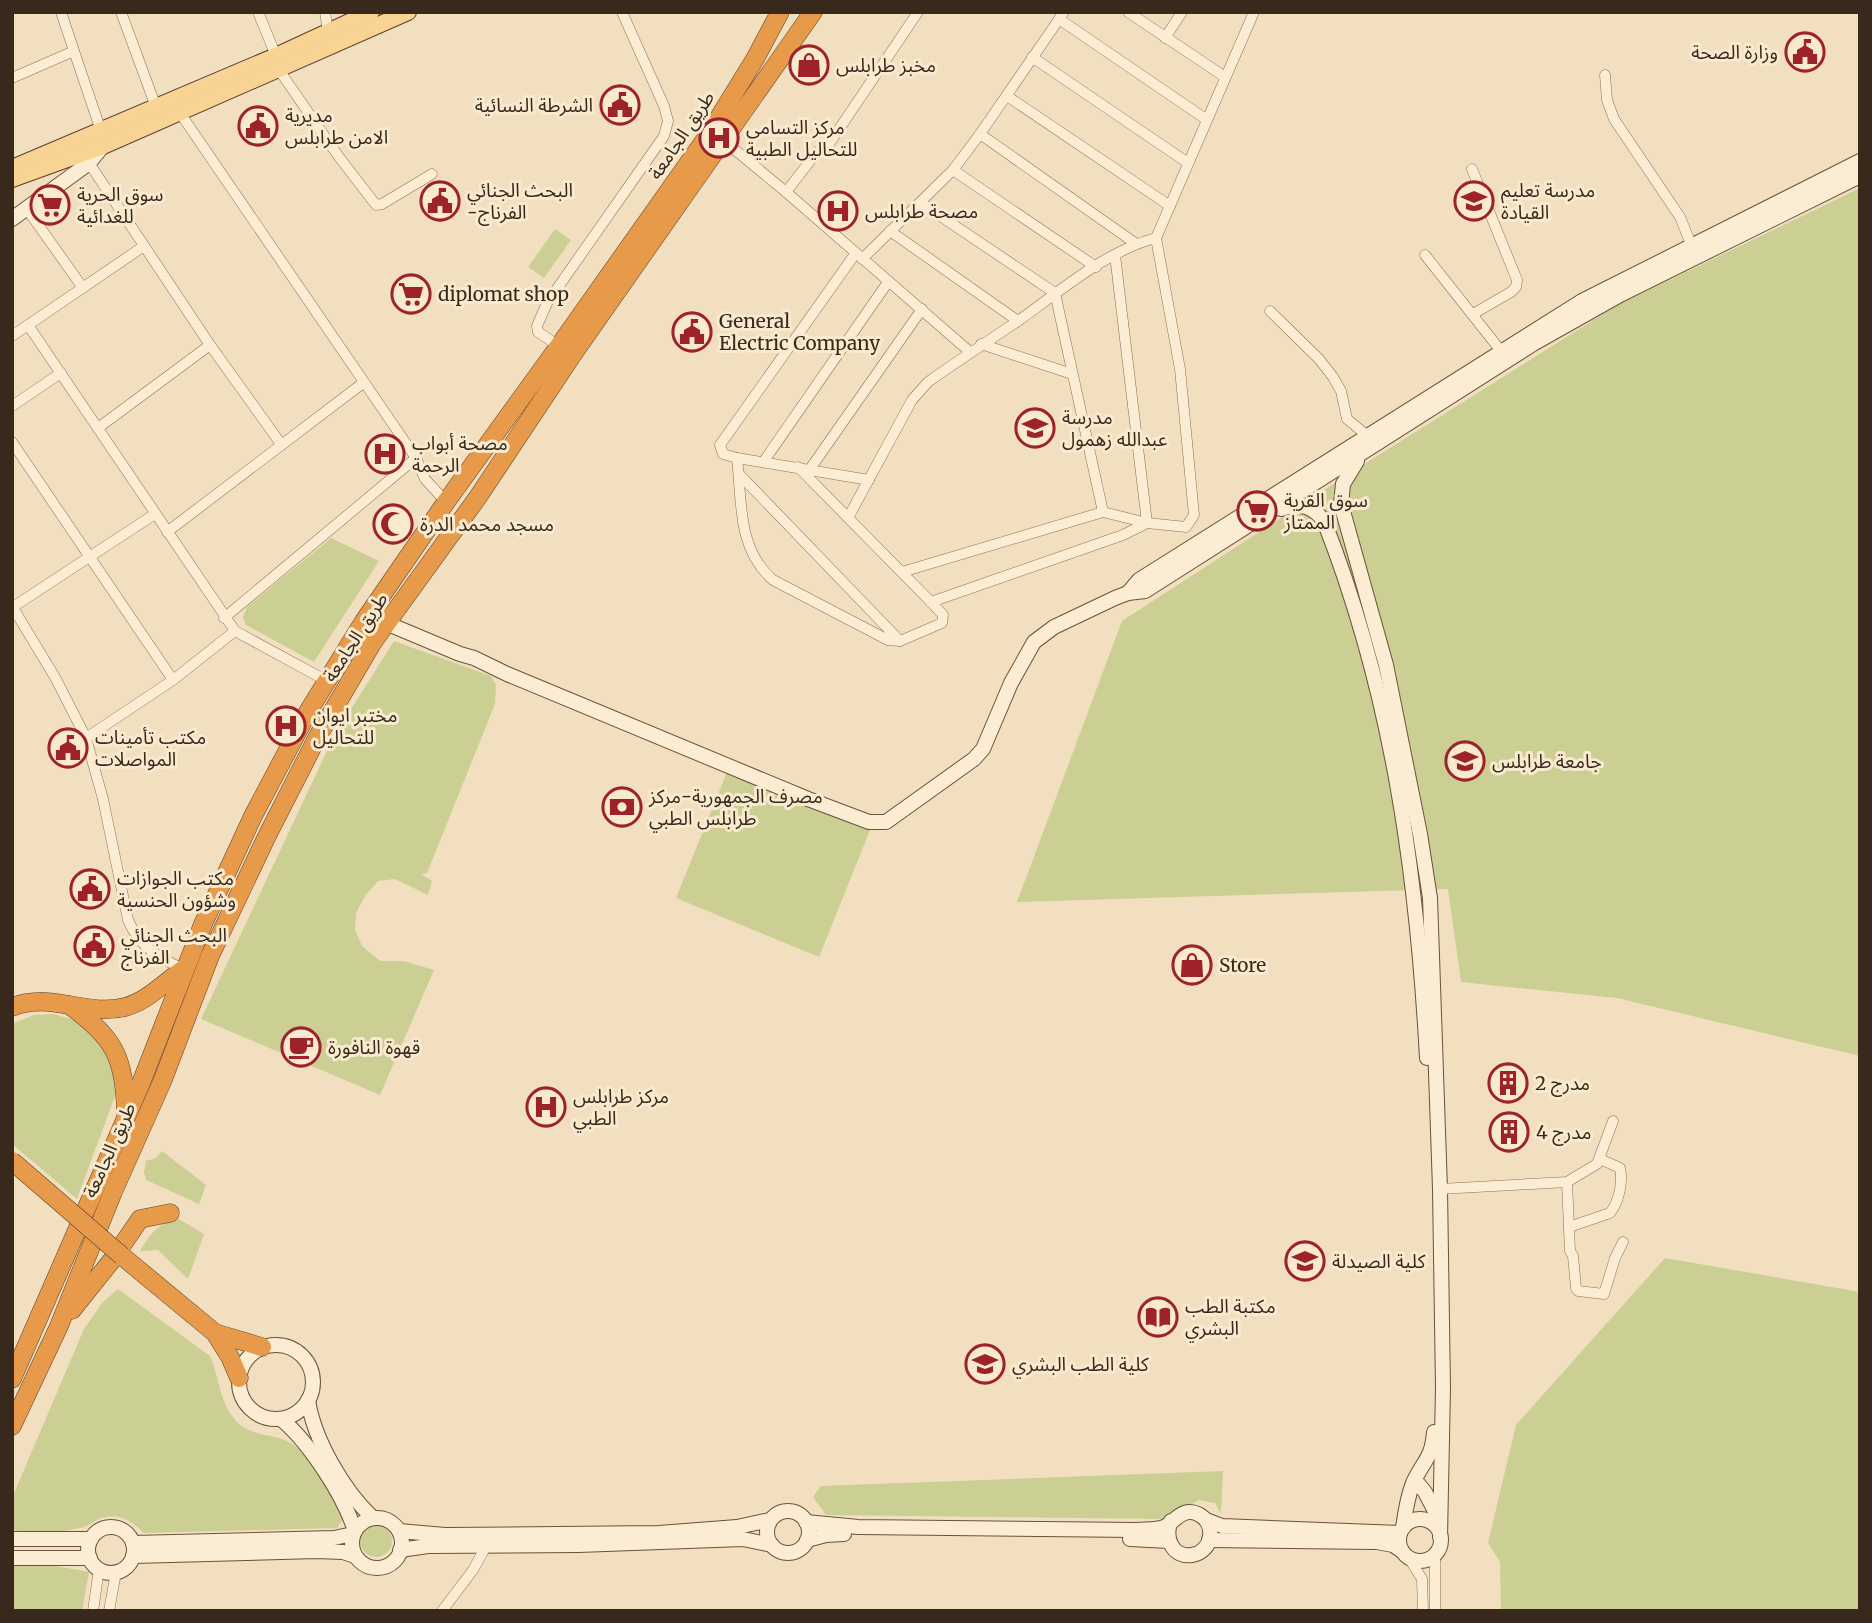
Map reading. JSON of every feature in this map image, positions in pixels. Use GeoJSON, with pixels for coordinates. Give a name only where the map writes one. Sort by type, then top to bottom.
{"type":"FeatureCollection","features":[{"type":"Feature","properties":{"kind":"highway","name":"طريق الجامعة"},"geometry":{"type":"LineString","coordinates":[[12,1379],[126,1117],[184,969],[253,816],[327,681],[364,621],[446,502],[707,138],[780,12]]}},
{"type":"Feature","properties":{"kind":"highway","name":"طريق الجامعة"},"geometry":{"type":"LineString","coordinates":[[12,1426],[59,1326],[113,1192],[162,1082],[210,956],[318,736],[373,642],[478,497],[573,354],[813,12]]}},
{"type":"Feature","properties":{"kind":"highway"},"geometry":{"type":"LineString","coordinates":[[18,1005],[45,1000],[105,1008],[123,1007],[141,1000],[184,969]]}},
{"type":"Feature","properties":{"kind":"highway"},"geometry":{"type":"LineString","coordinates":[[66,1003],[99,1029],[115,1049],[124,1080],[126,1117]]}},
{"type":"Feature","properties":{"kind":"highway"},"geometry":{"type":"LineString","coordinates":[[12,1161],[215,1333],[227,1350],[239,1378]]}},
{"type":"Feature","properties":{"kind":"highway"},"geometry":{"type":"LineString","coordinates":[[59,1326],[140,1219],[170,1213]]}},
{"type":"Feature","properties":{"kind":"highway"},"geometry":{"type":"LineString","coordinates":[[215,1333],[262,1347]]}},
{"type":"Feature","properties":{"kind":"main road"},"geometry":{"type":"LineString","coordinates":[[12,168],[180,113],[277,63],[328,32],[371,12]]}},
{"type":"Feature","properties":{"kind":"main road"},"geometry":{"type":"LineString","coordinates":[[12,179],[102,138],[156,107],[408,12]]}},
{"type":"Feature","properties":{"kind":"street"},"geometry":{"type":"LineString","coordinates":[[12,219],[89,163],[102,138],[61,12]]}},
{"type":"Feature","properties":{"kind":"street"},"geometry":{"type":"LineString","coordinates":[[258,12],[277,63],[339,158],[376,205],[432,174]]}},
{"type":"Feature","properties":{"kind":"street"},"geometry":{"type":"LineString","coordinates":[[325,12],[328,32]]}},
{"type":"Feature","properties":{"kind":"street"},"geometry":{"type":"LineString","coordinates":[[559,346],[538,332],[537,326],[547,303],[664,136],[667,121],[664,106],[622,12]]}},
{"type":"Feature","properties":{"kind":"street"},"geometry":{"type":"LineString","coordinates":[[786,192],[817,152],[827,147],[918,12]]}},
{"type":"Feature","properties":{"kind":"street"},"geometry":{"type":"LineString","coordinates":[[1128,12],[1225,77]]}},
{"type":"Feature","properties":{"kind":"street"},"geometry":{"type":"LineString","coordinates":[[1165,38],[1182,12]]}},
{"type":"Feature","properties":{"kind":"street"},"geometry":{"type":"LineString","coordinates":[[902,572],[1103,512],[1147,523],[1186,527],[1194,515],[1180,369],[1156,238],[1254,12]]}},
{"type":"Feature","properties":{"kind":"street"},"geometry":{"type":"LineString","coordinates":[[124,13],[156,107]]}},
{"type":"Feature","properties":{"kind":"street"},"geometry":{"type":"LineString","coordinates":[[869,480],[737,458],[723,454],[720,445],[859,256],[890,232],[953,170],[1061,16],[1207,120]]}},
{"type":"Feature","properties":{"kind":"street"},"geometry":{"type":"LineString","coordinates":[[12,78],[74,51]]}},
{"type":"Feature","properties":{"kind":"street"},"geometry":{"type":"LineString","coordinates":[[1032,57],[1188,163]]}},
{"type":"Feature","properties":{"kind":"street"},"geometry":{"type":"LineString","coordinates":[[1605,75],[1607,100],[1614,119],[1680,217],[1694,251]]}},
{"type":"Feature","properties":{"kind":"street"},"geometry":{"type":"LineString","coordinates":[[1007,96],[1170,206]]}},
{"type":"Feature","properties":{"kind":"street"},"geometry":{"type":"LineString","coordinates":[[180,113],[416,458],[425,479],[446,502]]}},
{"type":"Feature","properties":{"kind":"street"},"geometry":{"type":"LineString","coordinates":[[980,134],[1135,243]]}},
{"type":"Feature","properties":{"kind":"street"},"geometry":{"type":"LineString","coordinates":[[723,140],[970,352]]}},
{"type":"Feature","properties":{"kind":"street"},"geometry":{"type":"LineString","coordinates":[[386,623],[485,667],[808,799],[869,822],[880,823],[891,819],[974,759],[983,749],[1011,683],[1034,642],[1054,627],[1128,593],[1145,591],[1533,344],[1694,251],[1860,161]]}},
{"type":"Feature","properties":{"kind":"street"},"geometry":{"type":"LineString","coordinates":[[89,163],[209,345],[281,444]]}},
{"type":"Feature","properties":{"kind":"street"},"geometry":{"type":"LineString","coordinates":[[1472,169],[1517,280],[1516,287],[1511,292],[1473,314]]}},
{"type":"Feature","properties":{"kind":"street"},"geometry":{"type":"LineString","coordinates":[[953,170],[1096,267]]}},
{"type":"Feature","properties":{"kind":"street"},"geometry":{"type":"LineString","coordinates":[[1128,593],[1139,580],[1582,301],[1860,176]]}},
{"type":"Feature","properties":{"kind":"street"},"geometry":{"type":"LineString","coordinates":[[921,203],[1055,293],[1103,512]]}},
{"type":"Feature","properties":{"kind":"street"},"geometry":{"type":"LineString","coordinates":[[27,209],[83,288]]}},
{"type":"Feature","properties":{"kind":"street"},"geometry":{"type":"LineString","coordinates":[[890,232],[1018,320]]}},
{"type":"Feature","properties":{"kind":"street"},"geometry":{"type":"LineString","coordinates":[[849,516],[919,390],[1055,293],[1135,243],[1156,238]]}},
{"type":"Feature","properties":{"kind":"street"},"geometry":{"type":"LineString","coordinates":[[12,336],[144,246]]}},
{"type":"Feature","properties":{"kind":"street"},"geometry":{"type":"LineString","coordinates":[[1425,254],[1501,351]]}},
{"type":"Feature","properties":{"kind":"street"},"geometry":{"type":"LineString","coordinates":[[1115,255],[1147,523]]}},
{"type":"Feature","properties":{"kind":"street"},"geometry":{"type":"LineString","coordinates":[[764,461],[888,282]]}},
{"type":"Feature","properties":{"kind":"street"},"geometry":{"type":"LineString","coordinates":[[810,469],[922,309]]}},
{"type":"Feature","properties":{"kind":"street"},"geometry":{"type":"LineString","coordinates":[[1270,311],[1334,377],[1341,391],[1347,419],[1369,437]]}},
{"type":"Feature","properties":{"kind":"street"},"geometry":{"type":"LineString","coordinates":[[28,325],[224,618],[235,631],[327,681]]}},
{"type":"Feature","properties":{"kind":"street"},"geometry":{"type":"LineString","coordinates":[[981,344],[1072,373]]}},
{"type":"Feature","properties":{"kind":"street"},"geometry":{"type":"LineString","coordinates":[[98,428],[209,345]]}},
{"type":"Feature","properties":{"kind":"street"},"geometry":{"type":"LineString","coordinates":[[12,406],[61,373]]}},
{"type":"Feature","properties":{"kind":"street"},"geometry":{"type":"LineString","coordinates":[[167,532],[363,383]]}},
{"type":"Feature","properties":{"kind":"street"},"geometry":{"type":"LineString","coordinates":[[12,442],[173,680]]}},
{"type":"Feature","properties":{"kind":"street"},"geometry":{"type":"LineString","coordinates":[[1209,1541],[1377,1542],[1393,1545],[1418,1561],[1427,1560],[1440,1546],[1443,1402],[1440,1189],[1422,899],[1362,625],[1353,578],[1352,546],[1343,515],[1341,495],[1348,472],[1362,455]]}},
{"type":"Feature","properties":{"kind":"street"},"geometry":{"type":"LineString","coordinates":[[224,618],[416,458]]}},
{"type":"Feature","properties":{"kind":"street"},"geometry":{"type":"LineString","coordinates":[[737,458],[745,538],[762,570],[773,580],[888,640],[901,641],[942,623],[943,615],[932,602],[798,467]]}},
{"type":"Feature","properties":{"kind":"street"},"geometry":{"type":"LineString","coordinates":[[738,473],[901,641]]}},
{"type":"Feature","properties":{"kind":"street"},"geometry":{"type":"LineString","coordinates":[[1267,514],[1292,506],[1310,507],[1318,512],[1336,552],[1353,578]]}},
{"type":"Feature","properties":{"kind":"street"},"geometry":{"type":"LineString","coordinates":[[155,514],[13,606],[56,679],[86,738],[103,799],[128,920],[134,934],[144,947],[184,969]]}},
{"type":"Feature","properties":{"kind":"street"},"geometry":{"type":"LineString","coordinates":[[932,602],[1123,536],[1147,523]]}},
{"type":"Feature","properties":{"kind":"street"},"geometry":{"type":"LineString","coordinates":[[1336,552],[1352,546]]}},
{"type":"Feature","properties":{"kind":"street"},"geometry":{"type":"LineString","coordinates":[[86,738],[173,680],[235,631]]}},
{"type":"Feature","properties":{"kind":"street"},"geometry":{"type":"LineString","coordinates":[[1422,899],[1432,1180],[1436,1418],[1433,1449],[1408,1496],[1399,1539],[1422,1579],[1423,1611]]}},
{"type":"Feature","properties":{"kind":"street"},"geometry":{"type":"LineString","coordinates":[[1440,1189],[1567,1182],[1597,1164],[1613,1121]]}},
{"type":"Feature","properties":{"kind":"street"},"geometry":{"type":"LineString","coordinates":[[1569,1227],[1610,1213],[1614,1207],[1622,1176],[1620,1168],[1600,1158]]}},
{"type":"Feature","properties":{"kind":"street"},"geometry":{"type":"LineString","coordinates":[[1567,1182],[1570,1251],[1578,1291],[1604,1294],[1623,1242]]}},
{"type":"Feature","properties":{"kind":"street"},"geometry":{"type":"LineString","coordinates":[[309,1400],[297,1413],[281,1419],[271,1419],[253,1412],[242,1397],[239,1378],[246,1359],[262,1347],[282,1345],[300,1354],[307,1361],[313,1381],[309,1400],[311,1417],[321,1441],[355,1501],[373,1518]]}},
{"type":"Feature","properties":{"kind":"street"},"geometry":{"type":"LineString","coordinates":[[281,1419],[308,1446],[346,1508],[354,1533]]}},
{"type":"Feature","properties":{"kind":"street"},"geometry":{"type":"LineString","coordinates":[[1415,1479],[1439,1518]]}},
{"type":"Feature","properties":{"kind":"street"},"geometry":{"type":"LineString","coordinates":[[355,1556],[352,1542],[354,1533],[362,1522],[373,1518],[388,1521],[399,1531],[445,1535],[659,1533],[745,1527],[770,1520],[778,1513],[790,1511],[797,1512],[807,1522],[807,1540],[798,1550],[791,1552],[777,1549],[767,1535],[770,1520]]}},
{"type":"Feature","properties":{"kind":"street"},"geometry":{"type":"LineString","coordinates":[[807,1522],[870,1527],[1137,1530],[1156,1529],[1188,1512],[1222,1526],[1401,1531],[1412,1521],[1424,1520],[1434,1525],[1440,1536]]}},
{"type":"Feature","properties":{"kind":"street"},"geometry":{"type":"LineString","coordinates":[[1171,1521],[1169,1541],[1177,1552],[1189,1555],[1202,1551],[1209,1541],[1211,1533],[1206,1520]]}},
{"type":"Feature","properties":{"kind":"street"},"geometry":{"type":"LineString","coordinates":[[12,1558],[95,1564],[116,1572],[127,1566],[133,1549],[126,1532],[113,1527],[100,1529],[91,1539],[88,1548],[95,1564],[93,1611]]}},
{"type":"Feature","properties":{"kind":"street"},"geometry":{"type":"LineString","coordinates":[[133,1549],[343,1552],[355,1556],[366,1566],[380,1568],[393,1562],[400,1550],[399,1531]]}},
{"type":"Feature","properties":{"kind":"street"},"geometry":{"type":"LineString","coordinates":[[133,1549],[334,1538],[354,1533]]}},
{"type":"Feature","properties":{"kind":"street"},"geometry":{"type":"LineString","coordinates":[[807,1540],[840,1533],[1169,1541]]}},
{"type":"Feature","properties":{"kind":"street"},"geometry":{"type":"LineString","coordinates":[[12,1539],[91,1539]]}},
{"type":"Feature","properties":{"kind":"street"},"geometry":{"type":"LineString","coordinates":[[400,1550],[428,1546],[578,1545],[743,1539],[772,1545]]}},
{"type":"Feature","properties":{"kind":"street"},"geometry":{"type":"LineString","coordinates":[[442,1611],[473,1570],[486,1545]]}},
{"type":"Feature","properties":{"kind":"street"},"geometry":{"type":"LineString","coordinates":[[1435,1554],[1435,1611]]}},
{"type":"Feature","properties":{"kind":"street"},"geometry":{"type":"LineString","coordinates":[[109,1611],[116,1572]]}},
{"type":"Feature","properties":{"kind":"green space"},"geometry":{"type":"Polygon","coordinates":[[[1860,188],[1860,1056],[1617,998],[1461,982],[1448,889],[1017,902],[1122,621],[1358,468],[1616,306],[1860,188]]]}},
{"type":"Feature","properties":{"kind":"green space"},"geometry":{"type":"Polygon","coordinates":[[[555,229],[571,240],[544,278],[528,267],[555,229]]]}},
{"type":"Feature","properties":{"kind":"green space"},"geometry":{"type":"Polygon","coordinates":[[[331,538],[379,561],[314,662],[246,625],[243,617],[247,607],[331,538]]]}},
{"type":"Feature","properties":{"kind":"green space"},"geometry":{"type":"Polygon","coordinates":[[[394,641],[491,676],[496,685],[495,704],[427,873],[421,874],[432,881],[428,895],[395,879],[378,881],[365,896],[356,913],[355,930],[362,946],[380,961],[404,961],[434,970],[380,1095],[201,1019],[334,736],[394,641]]]}},
{"type":"Feature","properties":{"kind":"green space"},"geometry":{"type":"Polygon","coordinates":[[[727,772],[870,830],[819,957],[676,898],[727,772]]]}},
{"type":"Feature","properties":{"kind":"green space"},"geometry":{"type":"Polygon","coordinates":[[[53,1014],[71,1019],[92,1030],[118,1070],[116,1093],[77,1199],[12,1144],[12,1024],[34,1015],[53,1014]]]}},
{"type":"Feature","properties":{"kind":"green space"},"geometry":{"type":"Polygon","coordinates":[[[162,1151],[206,1185],[199,1204],[146,1180],[146,1161],[156,1158],[162,1151]]]}},
{"type":"Feature","properties":{"kind":"green space"},"geometry":{"type":"Polygon","coordinates":[[[179,1219],[204,1234],[188,1279],[158,1250],[140,1251],[156,1230],[179,1219]]]}},
{"type":"Feature","properties":{"kind":"green space"},"geometry":{"type":"Polygon","coordinates":[[[1665,1258],[1860,1292],[1860,1611],[1501,1611],[1500,1562],[1488,1543],[1516,1425],[1665,1258]]]}},
{"type":"Feature","properties":{"kind":"green space"},"geometry":{"type":"Polygon","coordinates":[[[118,1289],[210,1356],[223,1398],[236,1421],[248,1430],[284,1440],[298,1448],[320,1477],[344,1518],[337,1528],[144,1533],[129,1521],[112,1516],[99,1519],[85,1527],[63,1531],[12,1530],[12,1498],[84,1329],[102,1303],[118,1289]]]}},
{"type":"Feature","properties":{"kind":"green space"},"geometry":{"type":"Polygon","coordinates":[[[1223,1471],[1221,1514],[1215,1503],[1199,1500],[1164,1519],[826,1515],[813,1497],[821,1486],[1223,1471]]]}},
{"type":"Feature","properties":{"kind":"green space"},"geometry":{"type":"Polygon","coordinates":[[[376,1525],[387,1530],[392,1541],[387,1552],[376,1557],[365,1552],[360,1541],[365,1530],[376,1525]]]}},
{"type":"Feature","properties":{"kind":"green space"},"geometry":{"type":"Polygon","coordinates":[[[12,1566],[56,1566],[89,1572],[82,1611],[12,1611],[12,1566]]]}},
{"type":"Feature","properties":{"kind":"place","name":"وزارة الصحة"},"geometry":{"type":"Point","coordinates":[1805,52]}},
{"type":"Feature","properties":{"kind":"place","name":"مخبز طرابلس"},"geometry":{"type":"Point","coordinates":[809,65]}},
{"type":"Feature","properties":{"kind":"place","name":"الشرطة النسائية"},"geometry":{"type":"Point","coordinates":[620,105]}},
{"type":"Feature","properties":{"kind":"place","name":"مديرية الامن طرابلس"},"geometry":{"type":"Point","coordinates":[258,126]}},
{"type":"Feature","properties":{"kind":"place","name":"مركز التسامي للتحاليل الطبية"},"geometry":{"type":"Point","coordinates":[719,138]}},
{"type":"Feature","properties":{"kind":"place","name":"البحث الجنائي -الفرناج"},"geometry":{"type":"Point","coordinates":[440,201]}},
{"type":"Feature","properties":{"kind":"place","name":"مدرسة تعليم القيادة"},"geometry":{"type":"Point","coordinates":[1474,201]}},
{"type":"Feature","properties":{"kind":"place","name":"سوق الحرية للغدائية"},"geometry":{"type":"Point","coordinates":[50,205]}},
{"type":"Feature","properties":{"kind":"place","name":"مصحة طرابلس"},"geometry":{"type":"Point","coordinates":[838,211]}},
{"type":"Feature","properties":{"kind":"place","name":"diplomat shop"},"geometry":{"type":"Point","coordinates":[411,294]}},
{"type":"Feature","properties":{"kind":"place","name":"General Electric Company"},"geometry":{"type":"Point","coordinates":[692,332]}},
{"type":"Feature","properties":{"kind":"place","name":"مدرسة عبدالله زهمول"},"geometry":{"type":"Point","coordinates":[1035,428]}},
{"type":"Feature","properties":{"kind":"place","name":"مصحة أبواب الرحمة"},"geometry":{"type":"Point","coordinates":[385,454]}},
{"type":"Feature","properties":{"kind":"place","name":"سوق القرية الممتاز"},"geometry":{"type":"Point","coordinates":[1257,511]}},
{"type":"Feature","properties":{"kind":"place","name":"مسجد محمد الدرة"},"geometry":{"type":"Point","coordinates":[393,524]}},
{"type":"Feature","properties":{"kind":"place","name":"مختبر ايوان للتحاليل"},"geometry":{"type":"Point","coordinates":[286,726]}},
{"type":"Feature","properties":{"kind":"place","name":"مكتب تأمينات المواصلات"},"geometry":{"type":"Point","coordinates":[68,748]}},
{"type":"Feature","properties":{"kind":"place","name":"جامعة طرابلس"},"geometry":{"type":"Point","coordinates":[1465,761]}},
{"type":"Feature","properties":{"kind":"place","name":"مصرف الجمهورية-مركز طرابلس الطبي"},"geometry":{"type":"Point","coordinates":[622,807]}},
{"type":"Feature","properties":{"kind":"place","name":"مكتب الجوازات وشؤون الحنسية"},"geometry":{"type":"Point","coordinates":[90,889]}},
{"type":"Feature","properties":{"kind":"place","name":"البحث الجنائي الفرناج"},"geometry":{"type":"Point","coordinates":[94,946]}},
{"type":"Feature","properties":{"kind":"place","name":"Store"},"geometry":{"type":"Point","coordinates":[1192,965]}},
{"type":"Feature","properties":{"kind":"place","name":"قهوة النافورة"},"geometry":{"type":"Point","coordinates":[301,1047]}},
{"type":"Feature","properties":{"kind":"place","name":"مدرج 2"},"geometry":{"type":"Point","coordinates":[1508,1083]}},
{"type":"Feature","properties":{"kind":"place","name":"مركز طرابلس الطبي"},"geometry":{"type":"Point","coordinates":[546,1107]}},
{"type":"Feature","properties":{"kind":"place","name":"مدرج 4"},"geometry":{"type":"Point","coordinates":[1509,1132]}},
{"type":"Feature","properties":{"kind":"place","name":"كلية الصيدلة"},"geometry":{"type":"Point","coordinates":[1305,1261]}},
{"type":"Feature","properties":{"kind":"place","name":"مكتبة الطب البشري"},"geometry":{"type":"Point","coordinates":[1158,1317]}},
{"type":"Feature","properties":{"kind":"place","name":"كلية الطب البشري"},"geometry":{"type":"Point","coordinates":[985,1364]}}]}
